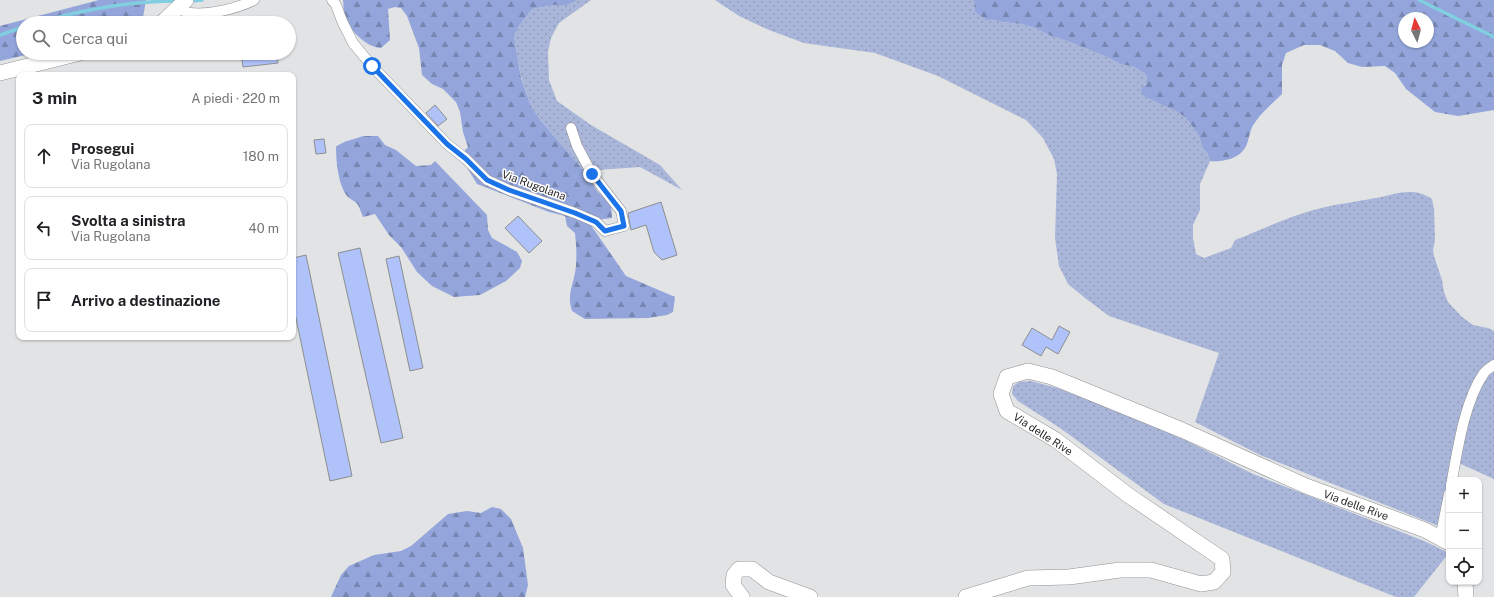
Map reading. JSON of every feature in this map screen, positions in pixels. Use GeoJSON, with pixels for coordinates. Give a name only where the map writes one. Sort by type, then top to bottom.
{"type":"FeatureCollection","features":[{"type":"Feature","properties":{"kind":"street"},"geometry":{"type":"LineString","coordinates":[[169,16],[182,4],[188,13],[204,13],[243,5],[254,0]]}},
{"type":"Feature","properties":{"kind":"street","name":"Via Rugolana"},"geometry":{"type":"LineString","coordinates":[[332,0],[336,5],[353,44],[372,66],[447,144],[466,159],[487,180],[509,190],[596,222],[605,231],[624,226],[621,211],[592,174],[577,146],[571,128]]}},
{"type":"Feature","properties":{"kind":"street"},"geometry":{"type":"LineString","coordinates":[[0,73],[52,60]]}},
{"type":"Feature","properties":{"kind":"street"},"geometry":{"type":"LineString","coordinates":[[1453,477],[1471,397],[1485,372],[1494,365]]}},
{"type":"Feature","properties":{"kind":"street","name":"Via delle Rive"},"geometry":{"type":"LineString","coordinates":[[966,597],[1028,578],[1069,577],[1120,570],[1151,570],[1201,584],[1214,582],[1223,572],[1222,559],[1128,495],[1056,440],[1007,411],[1001,394],[1007,377],[1028,371],[1052,377],[1160,421],[1306,486],[1425,530],[1445,541],[1447,513]]}},
{"type":"Feature","properties":{"kind":"street"},"geometry":{"type":"LineString","coordinates":[[742,597],[733,585],[734,574],[739,569],[752,569],[769,582],[810,597]]}},
{"type":"Feature","properties":{"kind":"street"},"geometry":{"type":"LineString","coordinates":[[1465,585],[1466,597]]}},
{"type":"Feature","properties":{"kind":"shaded area"},"geometry":{"type":"Polygon","coordinates":[[[577,0],[591,0],[559,23],[551,38],[548,52],[549,80],[557,101],[591,125],[660,165],[682,190],[640,167],[584,171],[541,121],[531,106],[521,77],[514,36],[519,26],[532,9],[555,5],[566,5],[577,0]]]}},
{"type":"Feature","properties":{"kind":"shaded area"},"geometry":{"type":"Polygon","coordinates":[[[715,0],[974,0],[975,12],[1002,22],[1021,24],[1035,28],[1051,36],[1107,57],[1120,64],[1134,67],[1147,75],[1147,82],[1144,85],[1174,110],[1185,117],[1198,134],[1203,149],[1207,153],[1210,161],[1200,184],[1200,210],[1193,225],[1193,238],[1196,254],[1204,258],[1231,248],[1235,240],[1284,220],[1319,208],[1404,192],[1418,193],[1432,199],[1434,209],[1435,239],[1433,250],[1448,302],[1462,317],[1473,325],[1488,328],[1494,331],[1494,479],[1452,460],[1449,477],[1446,477],[1446,529],[1260,455],[1195,422],[1219,353],[1109,316],[1068,284],[1059,266],[1055,238],[1057,174],[1054,159],[1043,138],[1026,120],[938,76],[875,53],[804,43],[769,30],[739,16],[715,0]]]}},
{"type":"Feature","properties":{"kind":"shaded area"},"geometry":{"type":"Polygon","coordinates":[[[1031,381],[1057,388],[1113,409],[1187,441],[1253,474],[1424,541],[1445,551],[1446,557],[1414,597],[1396,597],[1164,504],[1060,428],[1018,401],[1012,394],[1013,386],[1019,382],[1031,381]]]}},
{"type":"Feature","properties":{"kind":"green space"},"geometry":{"type":"Polygon","coordinates":[[[99,0],[146,0],[143,16],[38,16],[99,0]]]}},
{"type":"Feature","properties":{"kind":"green space"},"geometry":{"type":"Polygon","coordinates":[[[343,0],[577,0],[566,5],[555,5],[532,9],[519,26],[514,36],[521,78],[531,106],[541,121],[584,171],[598,192],[611,204],[612,218],[588,221],[626,276],[675,297],[673,312],[667,315],[648,318],[585,319],[572,311],[570,304],[570,293],[575,271],[576,245],[575,233],[567,226],[565,216],[549,212],[477,184],[460,156],[468,147],[463,132],[460,112],[456,102],[443,89],[432,84],[422,75],[419,48],[407,16],[401,8],[395,7],[388,9],[390,40],[381,48],[375,47],[360,38],[348,24],[344,17],[343,0]]]}},
{"type":"Feature","properties":{"kind":"green space"},"geometry":{"type":"Polygon","coordinates":[[[974,0],[1494,0],[1494,110],[1458,116],[1435,112],[1406,89],[1395,73],[1385,66],[1362,67],[1348,63],[1335,51],[1320,45],[1304,45],[1286,53],[1282,65],[1282,94],[1265,110],[1254,124],[1247,144],[1241,153],[1226,160],[1210,161],[1207,153],[1203,149],[1198,134],[1185,117],[1174,110],[1144,96],[1141,90],[1147,82],[1147,75],[1134,67],[1120,64],[1107,57],[1051,36],[1035,28],[992,19],[987,20],[975,12],[974,0]]]}},
{"type":"Feature","properties":{"kind":"green space"},"geometry":{"type":"Polygon","coordinates":[[[16,22],[16,57],[0,61],[0,26],[16,22]]]}},
{"type":"Feature","properties":{"kind":"green space"},"geometry":{"type":"Polygon","coordinates":[[[363,136],[378,136],[385,145],[396,150],[416,166],[431,165],[435,161],[487,215],[488,230],[492,238],[517,252],[522,261],[520,268],[506,281],[480,295],[454,297],[432,286],[417,272],[401,247],[389,235],[375,214],[363,217],[357,204],[348,197],[342,186],[337,166],[336,147],[345,141],[363,136]]]}},
{"type":"Feature","properties":{"kind":"green space"},"geometry":{"type":"Polygon","coordinates":[[[492,507],[501,509],[511,519],[523,548],[528,585],[525,597],[331,597],[341,575],[349,566],[374,555],[401,551],[411,546],[448,514],[467,511],[481,513],[492,507]]]}},
{"type":"Feature","properties":{"kind":"building"},"geometry":{"type":"Polygon","coordinates":[[[242,60],[278,60],[278,63],[243,67],[242,60]]]}},
{"type":"Feature","properties":{"kind":"building"},"geometry":{"type":"Polygon","coordinates":[[[435,105],[447,119],[438,126],[426,113],[435,105]]]}},
{"type":"Feature","properties":{"kind":"building"},"geometry":{"type":"Polygon","coordinates":[[[324,139],[326,153],[316,154],[314,140],[324,139]]]}},
{"type":"Feature","properties":{"kind":"building"},"geometry":{"type":"Polygon","coordinates":[[[661,202],[677,255],[662,260],[654,252],[646,225],[631,230],[628,213],[661,202]]]}},
{"type":"Feature","properties":{"kind":"building"},"geometry":{"type":"Polygon","coordinates":[[[518,216],[542,241],[529,253],[505,228],[518,216]]]}},
{"type":"Feature","properties":{"kind":"building"},"geometry":{"type":"Polygon","coordinates":[[[360,248],[403,438],[381,443],[338,253],[360,248]]]}},
{"type":"Feature","properties":{"kind":"building"},"geometry":{"type":"Polygon","coordinates":[[[306,255],[352,476],[330,481],[296,318],[296,257],[306,255]]]}},
{"type":"Feature","properties":{"kind":"building"},"geometry":{"type":"Polygon","coordinates":[[[399,256],[423,368],[410,371],[386,259],[399,256]]]}},
{"type":"Feature","properties":{"kind":"building"},"geometry":{"type":"Polygon","coordinates":[[[1059,326],[1070,332],[1058,354],[1046,347],[1041,356],[1022,345],[1032,328],[1052,340],[1059,326]]]}},
{"type":"Feature","properties":{"kind":"waterway"},"geometry":{"type":"LineString","coordinates":[[189,1],[202,0]]}},
{"type":"Feature","properties":{"kind":"waterway"},"geometry":{"type":"LineString","coordinates":[[1419,0],[1494,37]]}},
{"type":"Feature","properties":{"kind":"waterway"},"geometry":{"type":"LineString","coordinates":[[63,16],[107,7],[161,1],[179,1]]}},
{"type":"Feature","properties":{"kind":"waterway"},"geometry":{"type":"LineString","coordinates":[[0,35],[16,29]]}},
{"type":"Feature","properties":{"kind":"route"},"geometry":{"type":"LineString","coordinates":[[372,66],[447,144],[466,159],[487,180],[509,190],[596,222],[605,231],[624,226],[621,211],[592,174]]}}]}
